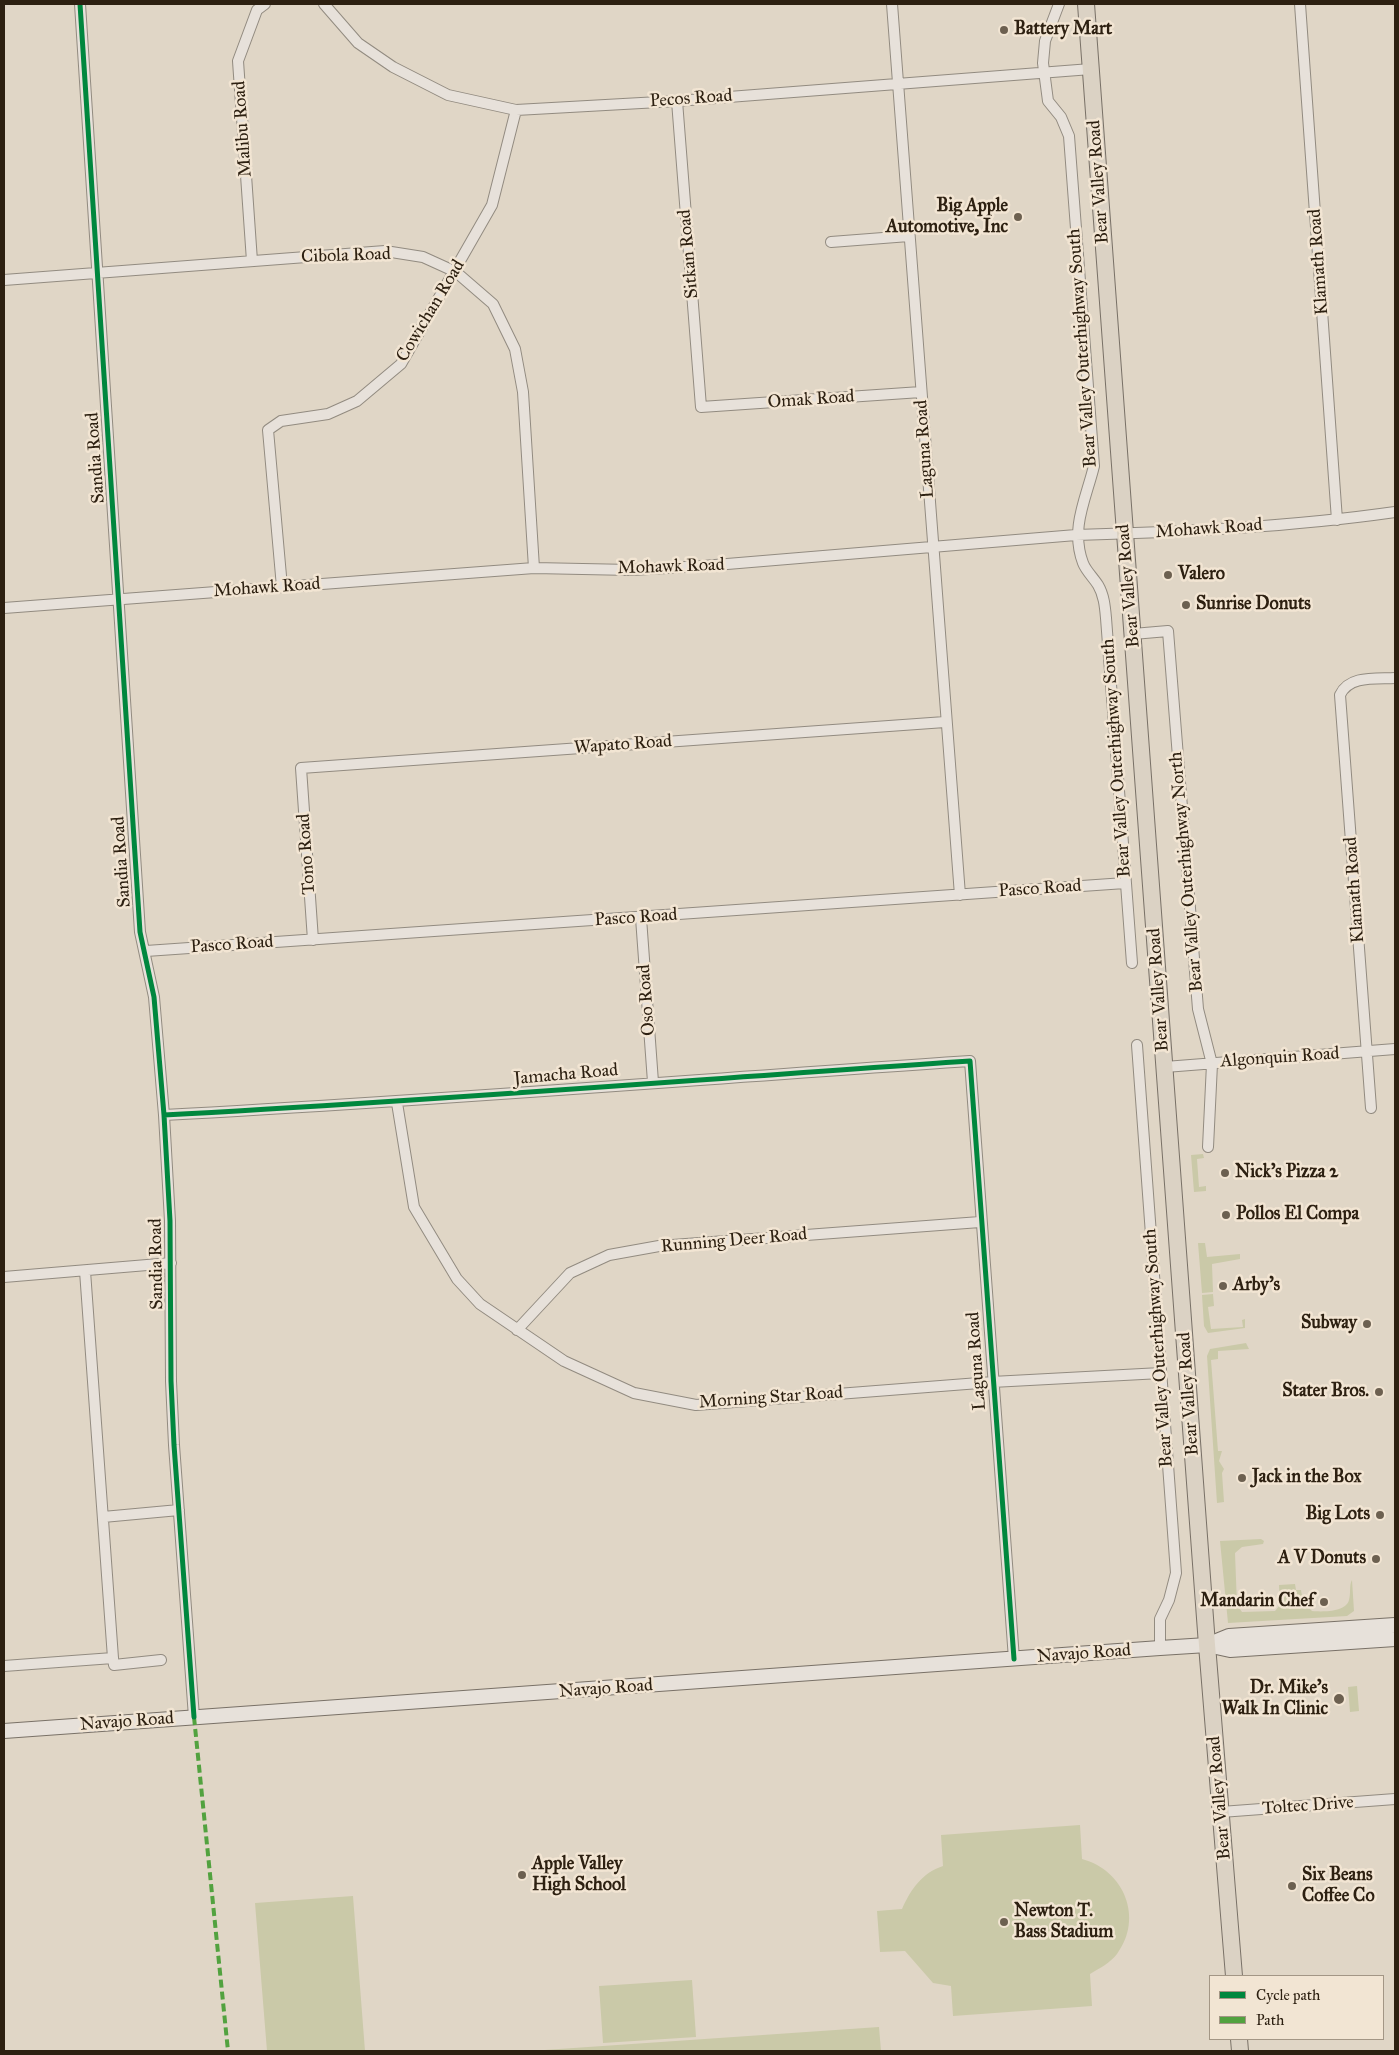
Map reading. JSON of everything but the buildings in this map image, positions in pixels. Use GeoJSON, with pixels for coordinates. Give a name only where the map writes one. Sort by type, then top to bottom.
{"type":"FeatureCollection","features":[{"type":"Feature","properties":{"kind":"main road","name":"Bear Valley Road"},"geometry":{"type":"LineString","coordinates":[[1086,4],[1207,1645],[1234,1975]]}},
{"type":"Feature","properties":{"kind":"street","name":"Sandia Road"},"geometry":{"type":"LineString","coordinates":[[80,4],[120,599],[124,698],[140,932],[146,951],[154,997],[164,1114],[171,1263],[171,1381],[194,1718]]}},
{"type":"Feature","properties":{"kind":"street","name":"Malibu Road"},"geometry":{"type":"LineString","coordinates":[[252,261],[238,61],[257,10],[265,4]]}},
{"type":"Feature","properties":{"kind":"street","name":"Pecos Road"},"geometry":{"type":"LineString","coordinates":[[324,4],[358,43],[393,67],[448,95],[516,110],[677,101],[1091,69]]}},
{"type":"Feature","properties":{"kind":"street","name":"Laguna Road"},"geometry":{"type":"LineString","coordinates":[[892,4],[945,722],[960,895]]}},
{"type":"Feature","properties":{"kind":"street","name":"Bear Valley Outerhighway South"},"geometry":{"type":"LineString","coordinates":[[1059,4],[1045,41],[1044,73],[1048,101],[1060,117],[1069,136],[1094,466],[1088,489],[1080,508],[1076,535],[1083,563],[1098,585],[1103,599],[1106,618],[1132,963]]}},
{"type":"Feature","properties":{"kind":"street","name":"Klamath Road"},"geometry":{"type":"LineString","coordinates":[[1300,4],[1337,520]]}},
{"type":"Feature","properties":{"kind":"street","name":"Sitkan Road"},"geometry":{"type":"LineString","coordinates":[[677,101],[701,408]]}},
{"type":"Feature","properties":{"kind":"street","name":"Cowichan Road"},"geometry":{"type":"LineString","coordinates":[[282,588],[268,430],[281,421],[328,414],[357,401],[401,364],[456,272],[492,205],[516,110]]}},
{"type":"Feature","properties":{"kind":"street"},"geometry":{"type":"LineString","coordinates":[[831,242],[909,236]]}},
{"type":"Feature","properties":{"kind":"street","name":"Cibola Road"},"geometry":{"type":"LineString","coordinates":[[4,280],[385,251],[423,257],[456,272],[493,304],[516,349],[523,392],[534,568]]}},
{"type":"Feature","properties":{"kind":"street","name":"Omak Road"},"geometry":{"type":"LineString","coordinates":[[701,408],[921,392]]}},
{"type":"Feature","properties":{"kind":"street","name":"Mohawk Road"},"geometry":{"type":"LineString","coordinates":[[4,608],[534,568],[631,570],[933,548],[1076,535],[1124,534],[1337,520],[1395,512]]}},
{"type":"Feature","properties":{"kind":"street","name":"Bear Valley Outerhighway North"},"geometry":{"type":"LineString","coordinates":[[1133,634],[1168,631],[1198,1009],[1212,1064],[1208,1147]]}},
{"type":"Feature","properties":{"kind":"street","name":"Klamath Road"},"geometry":{"type":"LineString","coordinates":[[1371,1108],[1340,695],[1344,686],[1356,681],[1395,678]]}},
{"type":"Feature","properties":{"kind":"street","name":"Wapato Road"},"geometry":{"type":"LineString","coordinates":[[301,768],[945,722]]}},
{"type":"Feature","properties":{"kind":"street","name":"Tono Road"},"geometry":{"type":"LineString","coordinates":[[301,768],[312,940]]}},
{"type":"Feature","properties":{"kind":"street","name":"Pasco Road"},"geometry":{"type":"LineString","coordinates":[[146,951],[1126,883]]}},
{"type":"Feature","properties":{"kind":"street","name":"Oso Road"},"geometry":{"type":"LineString","coordinates":[[641,918],[653,1082]]}},
{"type":"Feature","properties":{"kind":"street","name":"Bear Valley Outerhighway South"},"geometry":{"type":"LineString","coordinates":[[1137,1045],[1176,1573],[1169,1600],[1160,1619],[1160,1648]]}},
{"type":"Feature","properties":{"kind":"street","name":"Algonquin Road"},"geometry":{"type":"LineString","coordinates":[[1165,1067],[1395,1049]]}},
{"type":"Feature","properties":{"kind":"street","name":"Laguna Road"},"geometry":{"type":"LineString","coordinates":[[970,1061],[980,1222],[1014,1659]]}},
{"type":"Feature","properties":{"kind":"street","name":"Jamacha Road"},"geometry":{"type":"LineString","coordinates":[[164,1114],[397,1102],[653,1082],[970,1061]]}},
{"type":"Feature","properties":{"kind":"street","name":"Morning Star Road"},"geometry":{"type":"LineString","coordinates":[[397,1102],[414,1207],[457,1279],[480,1304],[564,1361],[634,1393],[696,1405],[992,1382],[1161,1373]]}},
{"type":"Feature","properties":{"kind":"street","name":"Running Deer Road"},"geometry":{"type":"LineString","coordinates":[[517,1330],[570,1273],[609,1255],[659,1246],[980,1222]]}},
{"type":"Feature","properties":{"kind":"street"},"geometry":{"type":"LineString","coordinates":[[4,1277],[171,1263]]}},
{"type":"Feature","properties":{"kind":"street"},"geometry":{"type":"LineString","coordinates":[[86,1271],[114,1665],[161,1660]]}},
{"type":"Feature","properties":{"kind":"street"},"geometry":{"type":"LineString","coordinates":[[103,1517],[179,1510]]}},
{"type":"Feature","properties":{"kind":"street","name":"Navajo Road"},"geometry":{"type":"LineString","coordinates":[[1207,1645],[1229,1636],[1395,1625]]}},
{"type":"Feature","properties":{"kind":"street","name":"Navajo Road"},"geometry":{"type":"LineString","coordinates":[[4,1731],[1160,1648],[1207,1645],[1230,1650],[1395,1638]]}},
{"type":"Feature","properties":{"kind":"street"},"geometry":{"type":"LineString","coordinates":[[4,1666],[113,1658]]}},
{"type":"Feature","properties":{"kind":"street","name":"Toltec Drive"},"geometry":{"type":"LineString","coordinates":[[1221,1812],[1395,1799]]}},
{"type":"Feature","properties":{"kind":"green space"},"geometry":{"type":"Polygon","coordinates":[[[1203,1154],[1204,1158],[1197,1159],[1199,1187],[1206,1186],[1206,1191],[1194,1192],[1191,1155],[1203,1154]]]}},
{"type":"Feature","properties":{"kind":"green space"},"geometry":{"type":"Polygon","coordinates":[[[1198,1243],[1205,1243],[1207,1257],[1240,1254],[1240,1259],[1212,1264],[1213,1292],[1202,1293],[1198,1243]]]}},
{"type":"Feature","properties":{"kind":"green space"},"geometry":{"type":"Polygon","coordinates":[[[1213,1294],[1214,1306],[1208,1307],[1211,1329],[1243,1327],[1242,1320],[1245,1319],[1245,1328],[1208,1333],[1204,1326],[1202,1295],[1213,1294]]]}},
{"type":"Feature","properties":{"kind":"green space"},"geometry":{"type":"Polygon","coordinates":[[[1246,1343],[1249,1349],[1218,1351],[1218,1359],[1211,1360],[1218,1451],[1222,1451],[1219,1461],[1224,1469],[1222,1473],[1224,1502],[1217,1503],[1207,1356],[1210,1349],[1246,1343]]]}},
{"type":"Feature","properties":{"kind":"green space"},"geometry":{"type":"Polygon","coordinates":[[[1261,1539],[1264,1541],[1263,1544],[1242,1547],[1235,1553],[1237,1605],[1242,1612],[1275,1611],[1280,1605],[1279,1585],[1295,1584],[1296,1590],[1301,1590],[1303,1602],[1312,1611],[1339,1609],[1344,1607],[1349,1600],[1352,1580],[1354,1611],[1347,1616],[1228,1623],[1220,1541],[1261,1539]]]}},
{"type":"Feature","properties":{"kind":"green space"},"geometry":{"type":"Polygon","coordinates":[[[1357,1686],[1359,1711],[1350,1712],[1348,1687],[1357,1686]]]}},
{"type":"Feature","properties":{"kind":"green space","name":"Newton T. Bass Stadium"},"geometry":{"type":"Polygon","coordinates":[[[1080,1825],[1082,1859],[1097,1865],[1109,1873],[1119,1884],[1129,1911],[1129,1926],[1125,1940],[1117,1954],[1108,1963],[1090,1974],[1092,2006],[953,2016],[951,1986],[933,1983],[905,1951],[880,1952],[877,1911],[902,1909],[909,1895],[923,1877],[943,1866],[941,1835],[1080,1825]]]}},
{"type":"Feature","properties":{"kind":"green space"},"geometry":{"type":"Polygon","coordinates":[[[353,1896],[365,2051],[267,2051],[255,1903],[353,1896]]]}},
{"type":"Feature","properties":{"kind":"green space"},"geometry":{"type":"Polygon","coordinates":[[[692,1980],[696,2037],[603,2043],[599,1986],[692,1980]]]}},
{"type":"Feature","properties":{"kind":"green space"},"geometry":{"type":"Polygon","coordinates":[[[879,2027],[881,2051],[530,2051],[879,2027]]]}},
{"type":"Feature","properties":{"kind":"marked path"},"geometry":{"type":"LineString","coordinates":[[194,1717],[228,2051]]}},
{"type":"Feature","properties":{"kind":"cycle path"},"geometry":{"type":"LineString","coordinates":[[80,4],[140,932],[154,997],[164,1115],[170,1221],[171,1381],[174,1445],[194,1717]]}},
{"type":"Feature","properties":{"kind":"cycle path"},"geometry":{"type":"LineString","coordinates":[[164,1115],[466,1097],[970,1061],[1014,1659]]}},
{"type":"Feature","properties":{"kind":"place","name":"Battery Mart"},"geometry":{"type":"Point","coordinates":[1004,30]}},
{"type":"Feature","properties":{"kind":"place","name":"Big Apple Automotive, Inc"},"geometry":{"type":"Point","coordinates":[1018,217]}},
{"type":"Feature","properties":{"kind":"place","name":"Valero"},"geometry":{"type":"Point","coordinates":[1168,575]}},
{"type":"Feature","properties":{"kind":"place","name":"Sunrise Donuts"},"geometry":{"type":"Point","coordinates":[1186,605]}},
{"type":"Feature","properties":{"kind":"place","name":"Nick's Pizza 2"},"geometry":{"type":"Point","coordinates":[1225,1173]}},
{"type":"Feature","properties":{"kind":"place","name":"Pollos El Compa"},"geometry":{"type":"Point","coordinates":[1226,1215]}},
{"type":"Feature","properties":{"kind":"place","name":"Arby's"},"geometry":{"type":"Point","coordinates":[1223,1286]}},
{"type":"Feature","properties":{"kind":"place","name":"Subway"},"geometry":{"type":"Point","coordinates":[1367,1324]}},
{"type":"Feature","properties":{"kind":"place","name":"Stater Bros."},"geometry":{"type":"Point","coordinates":[1379,1392]}},
{"type":"Feature","properties":{"kind":"place","name":"Jack in the Box"},"geometry":{"type":"Point","coordinates":[1242,1478]}},
{"type":"Feature","properties":{"kind":"place","name":"Big Lots"},"geometry":{"type":"Point","coordinates":[1380,1515]}},
{"type":"Feature","properties":{"kind":"place","name":"A V Donuts"},"geometry":{"type":"Point","coordinates":[1376,1559]}},
{"type":"Feature","properties":{"kind":"place","name":"Mandarin Chef"},"geometry":{"type":"Point","coordinates":[1324,1602]}},
{"type":"Feature","properties":{"kind":"place","name":"Dr. Mike's Walk In Clinic"},"geometry":{"type":"Point","coordinates":[1339,1699]}},
{"type":"Feature","properties":{"kind":"place","name":"Apple Valley High School"},"geometry":{"type":"Point","coordinates":[522,1875]}},
{"type":"Feature","properties":{"kind":"place","name":"Six Beans Coffee Co"},"geometry":{"type":"Point","coordinates":[1292,1886]}},
{"type":"Feature","properties":{"kind":"place","name":"Newton T. Bass Stadium"},"geometry":{"type":"Point","coordinates":[1004,1922]}}]}
